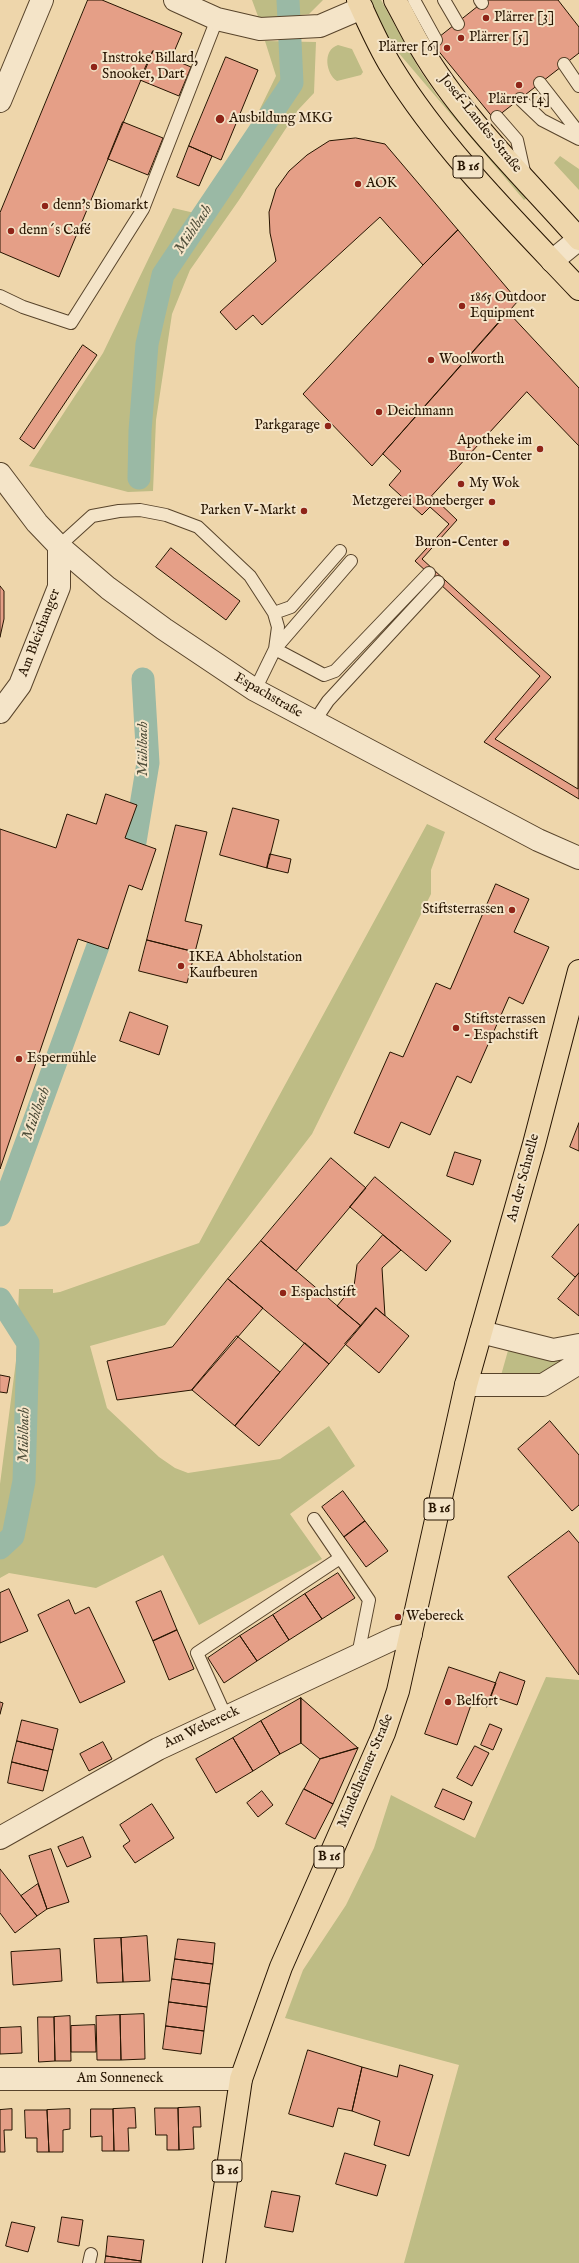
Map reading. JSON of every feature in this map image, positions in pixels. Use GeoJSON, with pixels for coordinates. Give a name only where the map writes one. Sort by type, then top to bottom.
{"type":"FeatureCollection","features":[{"type":"Feature","properties":{"kind":"main road","name":"Josef-Landes-Straße"},"geometry":{"type":"LineString","coordinates":[[395,0],[422,49],[453,94],[525,179],[579,239]]}},
{"type":"Feature","properties":{"kind":"main road","name":"B 16"},"geometry":{"type":"LineString","coordinates":[[360,4],[391,67],[426,116],[485,186],[579,289]]}},
{"type":"Feature","properties":{"kind":"main road","name":"An der Schnelle"},"geometry":{"type":"LineString","coordinates":[[466,1385],[579,971]]}},
{"type":"Feature","properties":{"kind":"main road","name":"Mindelheimer Straße"},"geometry":{"type":"LineString","coordinates":[[214,2263],[241,2079],[281,1967],[384,1734],[398,1691],[466,1385]]}},
{"type":"Feature","properties":{"kind":"street"},"geometry":{"type":"LineString","coordinates":[[0,101],[42,0]]}},
{"type":"Feature","properties":{"kind":"street"},"geometry":{"type":"LineString","coordinates":[[175,0],[217,19],[260,29],[308,28],[320,26],[360,4]]}},
{"type":"Feature","properties":{"kind":"street"},"geometry":{"type":"LineString","coordinates":[[552,261],[579,239]]}},
{"type":"Feature","properties":{"kind":"street","name":"Espachstraße"},"geometry":{"type":"LineString","coordinates":[[0,474],[37,523],[59,546],[108,588],[164,629],[255,690],[538,840],[579,858]]}},
{"type":"Feature","properties":{"kind":"street","name":"Am Bleichanger"},"geometry":{"type":"LineString","coordinates":[[0,712],[20,685],[59,587],[59,546]]}},
{"type":"Feature","properties":{"kind":"street"},"geometry":{"type":"LineString","coordinates":[[481,1332],[553,1350],[579,1345]]}},
{"type":"Feature","properties":{"kind":"street"},"geometry":{"type":"LineString","coordinates":[[466,1385],[543,1385],[579,1363]]}},
{"type":"Feature","properties":{"kind":"street","name":"Am Webereck"},"geometry":{"type":"LineString","coordinates":[[0,1838],[158,1749],[394,1638],[411,1634]]}},
{"type":"Feature","properties":{"kind":"street","name":"Am Sonneneck"},"geometry":{"type":"LineString","coordinates":[[0,2079],[241,2079]]}},
{"type":"Feature","properties":{"kind":"lane"},"geometry":{"type":"LineString","coordinates":[[414,0],[436,40]]}},
{"type":"Feature","properties":{"kind":"lane"},"geometry":{"type":"LineString","coordinates":[[444,0],[458,24]]}},
{"type":"Feature","properties":{"kind":"lane"},"geometry":{"type":"LineString","coordinates":[[0,296],[23,307],[71,323],[143,209],[217,19]]}},
{"type":"Feature","properties":{"kind":"lane"},"geometry":{"type":"LineString","coordinates":[[564,64],[579,86]]}},
{"type":"Feature","properties":{"kind":"lane"},"geometry":{"type":"LineString","coordinates":[[540,83],[579,133]]}},
{"type":"Feature","properties":{"kind":"lane"},"geometry":{"type":"LineString","coordinates":[[520,99],[542,120],[579,139]]}},
{"type":"Feature","properties":{"kind":"lane"},"geometry":{"type":"LineString","coordinates":[[497,117],[517,140],[525,179]]}},
{"type":"Feature","properties":{"kind":"lane"},"geometry":{"type":"LineString","coordinates":[[59,546],[92,516],[140,510],[166,515],[198,528],[250,576],[274,613],[278,627],[275,649]]}},
{"type":"Feature","properties":{"kind":"lane"},"geometry":{"type":"LineString","coordinates":[[274,613],[291,607],[340,550]]}},
{"type":"Feature","properties":{"kind":"lane"},"geometry":{"type":"LineString","coordinates":[[255,690],[275,649],[351,561]]}},
{"type":"Feature","properties":{"kind":"lane"},"geometry":{"type":"LineString","coordinates":[[275,649],[324,675],[335,672],[429,573]]}},
{"type":"Feature","properties":{"kind":"lane"},"geometry":{"type":"LineString","coordinates":[[314,722],[328,701],[438,582]]}},
{"type":"Feature","properties":{"kind":"lane"},"geometry":{"type":"LineString","coordinates":[[314,1519],[369,1600],[358,1655]]}},
{"type":"Feature","properties":{"kind":"lane"},"geometry":{"type":"LineString","coordinates":[[226,1717],[197,1653],[340,1558]]}},
{"type":"Feature","properties":{"kind":"shaded area"},"geometry":{"type":"Polygon","coordinates":[[[252,0],[323,0],[309,14],[259,19],[252,0]]]}},
{"type":"Feature","properties":{"kind":"shaded area"},"geometry":{"type":"Polygon","coordinates":[[[368,0],[381,0],[419,69],[438,97],[528,197],[524,200],[391,44],[368,0]]]}},
{"type":"Feature","properties":{"kind":"shaded area"},"geometry":{"type":"Polygon","coordinates":[[[265,41],[316,42],[314,93],[298,110],[239,200],[190,270],[172,314],[156,420],[153,491],[128,492],[29,466],[103,353],[173,208],[199,214],[233,164],[276,76],[265,41]]]}},
{"type":"Feature","properties":{"kind":"shaded area"},"geometry":{"type":"Polygon","coordinates":[[[338,45],[352,49],[363,72],[361,75],[337,81],[333,78],[327,62],[330,52],[338,45]]]}},
{"type":"Feature","properties":{"kind":"shaded area"},"geometry":{"type":"Polygon","coordinates":[[[560,156],[579,169],[579,190],[554,163],[560,156]]]}},
{"type":"Feature","properties":{"kind":"shaded area"},"geometry":{"type":"Polygon","coordinates":[[[427,824],[445,832],[431,870],[431,894],[312,1134],[165,1325],[90,1346],[107,1408],[159,1457],[175,1468],[188,1473],[280,1459],[329,1426],[355,1466],[290,1514],[322,1559],[199,1625],[163,1555],[96,1588],[9,1573],[0,1578],[0,1484],[16,1361],[19,1289],[53,1289],[53,1293],[60,1292],[199,1243],[427,824]]]}},
{"type":"Feature","properties":{"kind":"shaded area"},"geometry":{"type":"Polygon","coordinates":[[[509,1347],[577,1355],[540,1377],[500,1379],[509,1347]]]}},
{"type":"Feature","properties":{"kind":"shaded area"},"geometry":{"type":"Polygon","coordinates":[[[546,1677],[579,1680],[579,2263],[404,2263],[459,2065],[285,2018],[303,1970],[346,1905],[374,1848],[391,1795],[475,1838],[546,1677]]]}},
{"type":"Feature","properties":{"kind":"building"},"geometry":{"type":"Polygon","coordinates":[[[88,0],[102,0],[182,33],[171,59],[153,51],[59,277],[0,252],[0,213],[88,0]]]}},
{"type":"Feature","properties":{"kind":"building"},"geometry":{"type":"Polygon","coordinates":[[[486,0],[558,0],[579,27],[579,53],[494,119],[432,43],[486,0]]]}},
{"type":"Feature","properties":{"kind":"building"},"geometry":{"type":"Polygon","coordinates":[[[153,51],[191,67],[179,96],[140,80],[153,51]]]}},
{"type":"Feature","properties":{"kind":"building"},"geometry":{"type":"Polygon","coordinates":[[[226,57],[258,70],[221,160],[189,146],[226,57]]]}},
{"type":"Feature","properties":{"kind":"building"},"geometry":{"type":"Polygon","coordinates":[[[123,122],[163,138],[148,175],[108,159],[123,122]]]}},
{"type":"Feature","properties":{"kind":"building"},"geometry":{"type":"Polygon","coordinates":[[[356,138],[385,144],[458,230],[423,265],[380,217],[262,325],[253,315],[236,330],[220,312],[276,261],[270,233],[269,212],[276,189],[289,171],[307,155],[329,141],[356,138]]]}},
{"type":"Feature","properties":{"kind":"building"},"geometry":{"type":"Polygon","coordinates":[[[189,146],[212,156],[199,186],[177,177],[189,146]]]}},
{"type":"Feature","properties":{"kind":"building"},"geometry":{"type":"Polygon","coordinates":[[[458,230],[518,301],[372,466],[303,394],[423,265],[458,230]]]}},
{"type":"Feature","properties":{"kind":"building","name":"Buron-Center"},"geometry":{"type":"Polygon","coordinates":[[[508,312],[579,388],[579,799],[484,742],[540,676],[415,561],[449,524],[430,507],[422,515],[389,485],[401,471],[383,454],[508,312]]]}},
{"type":"Feature","properties":{"kind":"building"},"geometry":{"type":"Polygon","coordinates":[[[83,345],[97,355],[34,449],[20,439],[83,345]]]}},
{"type":"Feature","properties":{"kind":"building","name":"Buron-Center"},"geometry":{"type":"Polygon","coordinates":[[[527,392],[579,446],[578,789],[495,739],[551,677],[422,559],[457,520],[432,496],[527,392]]]}},
{"type":"Feature","properties":{"kind":"building"},"geometry":{"type":"Polygon","coordinates":[[[171,548],[240,601],[226,620],[156,567],[171,548]]]}},
{"type":"Feature","properties":{"kind":"building"},"geometry":{"type":"Polygon","coordinates":[[[0,586],[4,591],[4,619],[0,637],[0,586]]]}},
{"type":"Feature","properties":{"kind":"building","name":"Espermühle"},"geometry":{"type":"Polygon","coordinates":[[[106,794],[137,805],[125,838],[156,849],[142,890],[129,885],[108,949],[78,939],[0,1169],[0,829],[56,848],[67,814],[96,824],[106,794]]]}},
{"type":"Feature","properties":{"kind":"building"},"geometry":{"type":"Polygon","coordinates":[[[233,808],[279,820],[267,868],[220,855],[233,808]]]}},
{"type":"Feature","properties":{"kind":"building"},"geometry":{"type":"Polygon","coordinates":[[[176,825],[207,832],[185,921],[202,925],[195,952],[147,940],[176,825]]]}},
{"type":"Feature","properties":{"kind":"building"},"geometry":{"type":"Polygon","coordinates":[[[270,854],[291,859],[288,873],[267,868],[270,854]]]}},
{"type":"Feature","properties":{"kind":"building","name":"Stiftsterrassen - Espachstift"},"geometry":{"type":"Polygon","coordinates":[[[496,884],[529,899],[514,932],[549,947],[523,1004],[509,997],[471,1083],[457,1076],[430,1135],[401,1122],[389,1148],[354,1133],[390,1052],[403,1057],[436,983],[450,989],[496,884]]]}},
{"type":"Feature","properties":{"kind":"building"},"geometry":{"type":"Polygon","coordinates":[[[147,940],[195,952],[187,983],[139,971],[147,940]]]}},
{"type":"Feature","properties":{"kind":"building"},"geometry":{"type":"Polygon","coordinates":[[[130,1012],[168,1026],[159,1055],[120,1041],[130,1012]]]}},
{"type":"Feature","properties":{"kind":"building"},"geometry":{"type":"Polygon","coordinates":[[[579,1123],[579,1151],[570,1147],[579,1123]]]}},
{"type":"Feature","properties":{"kind":"building"},"geometry":{"type":"Polygon","coordinates":[[[455,1152],[481,1160],[473,1185],[447,1176],[455,1152]]]}},
{"type":"Feature","properties":{"kind":"building"},"geometry":{"type":"Polygon","coordinates":[[[331,1158],[366,1188],[296,1271],[261,1241],[331,1158]]]}},
{"type":"Feature","properties":{"kind":"building"},"geometry":{"type":"Polygon","coordinates":[[[375,1177],[451,1241],[426,1271],[350,1207],[375,1177]]]}},
{"type":"Feature","properties":{"kind":"building"},"geometry":{"type":"Polygon","coordinates":[[[579,1224],[579,1273],[575,1277],[552,1257],[579,1224]]]}},
{"type":"Feature","properties":{"kind":"building"},"geometry":{"type":"Polygon","coordinates":[[[383,1235],[401,1250],[382,1268],[385,1316],[376,1308],[361,1326],[337,1306],[354,1286],[357,1265],[383,1235]]]}},
{"type":"Feature","properties":{"kind":"building","name":"Espachstift"},"geometry":{"type":"Polygon","coordinates":[[[261,1241],[361,1326],[329,1364],[228,1279],[261,1241]]]}},
{"type":"Feature","properties":{"kind":"building"},"geometry":{"type":"Polygon","coordinates":[[[579,1273],[579,1316],[558,1299],[579,1273]]]}},
{"type":"Feature","properties":{"kind":"building"},"geometry":{"type":"Polygon","coordinates":[[[228,1279],[263,1308],[192,1390],[117,1400],[107,1361],[172,1347],[228,1279]]]}},
{"type":"Feature","properties":{"kind":"building"},"geometry":{"type":"Polygon","coordinates":[[[376,1308],[409,1336],[379,1373],[345,1344],[376,1308]]]}},
{"type":"Feature","properties":{"kind":"building"},"geometry":{"type":"Polygon","coordinates":[[[237,1336],[280,1372],[235,1426],[192,1390],[237,1336]]]}},
{"type":"Feature","properties":{"kind":"building"},"geometry":{"type":"Polygon","coordinates":[[[305,1343],[329,1364],[259,1446],[235,1426],[305,1343]]]}},
{"type":"Feature","properties":{"kind":"building"},"geometry":{"type":"Polygon","coordinates":[[[0,1375],[10,1377],[7,1393],[0,1392],[0,1375]]]}},
{"type":"Feature","properties":{"kind":"building"},"geometry":{"type":"Polygon","coordinates":[[[550,1421],[579,1455],[579,1505],[572,1511],[518,1449],[550,1421]]]}},
{"type":"Feature","properties":{"kind":"building"},"geometry":{"type":"Polygon","coordinates":[[[343,1491],[365,1521],[344,1537],[322,1507],[343,1491]]]}},
{"type":"Feature","properties":{"kind":"building"},"geometry":{"type":"Polygon","coordinates":[[[365,1521],[388,1551],[366,1567],[344,1537],[365,1521]]]}},
{"type":"Feature","properties":{"kind":"building"},"geometry":{"type":"Polygon","coordinates":[[[569,1531],[579,1543],[579,1675],[508,1577],[569,1531]]]}},
{"type":"Feature","properties":{"kind":"building"},"geometry":{"type":"Polygon","coordinates":[[[338,1573],[355,1598],[322,1619],[305,1594],[338,1573]]]}},
{"type":"Feature","properties":{"kind":"building"},"geometry":{"type":"Polygon","coordinates":[[[9,1589],[28,1631],[0,1643],[0,1593],[9,1589]]]}},
{"type":"Feature","properties":{"kind":"building"},"geometry":{"type":"Polygon","coordinates":[[[161,1591],[177,1630],[153,1641],[136,1602],[161,1591]]]}},
{"type":"Feature","properties":{"kind":"building"},"geometry":{"type":"Polygon","coordinates":[[[305,1594],[322,1619],[289,1640],[273,1615],[305,1594]]]}},
{"type":"Feature","properties":{"kind":"building"},"geometry":{"type":"Polygon","coordinates":[[[69,1600],[75,1614],[89,1607],[125,1682],[80,1703],[38,1615],[69,1600]]]}},
{"type":"Feature","properties":{"kind":"building"},"geometry":{"type":"Polygon","coordinates":[[[273,1615],[289,1640],[257,1661],[240,1636],[273,1615]]]}},
{"type":"Feature","properties":{"kind":"building"},"geometry":{"type":"Polygon","coordinates":[[[177,1630],[194,1669],[169,1680],[153,1641],[177,1630]]]}},
{"type":"Feature","properties":{"kind":"building"},"geometry":{"type":"Polygon","coordinates":[[[240,1636],[257,1661],[224,1683],[208,1658],[240,1636]]]}},
{"type":"Feature","properties":{"kind":"building"},"geometry":{"type":"Polygon","coordinates":[[[449,1667],[496,1683],[487,1707],[472,1702],[457,1745],[425,1734],[449,1667]]]}},
{"type":"Feature","properties":{"kind":"building"},"geometry":{"type":"Polygon","coordinates":[[[500,1672],[525,1681],[517,1705],[491,1696],[500,1672]]]}},
{"type":"Feature","properties":{"kind":"building"},"geometry":{"type":"Polygon","coordinates":[[[301,1698],[358,1748],[320,1759],[301,1743],[301,1698]]]}},
{"type":"Feature","properties":{"kind":"building"},"geometry":{"type":"Polygon","coordinates":[[[301,1698],[301,1743],[280,1754],[261,1721],[301,1698]]]}},
{"type":"Feature","properties":{"kind":"building"},"geometry":{"type":"Polygon","coordinates":[[[0,1702],[3,1703],[0,1714],[0,1702]]]}},
{"type":"Feature","properties":{"kind":"building"},"geometry":{"type":"Polygon","coordinates":[[[22,1720],[58,1729],[53,1750],[17,1741],[22,1720]]]}},
{"type":"Feature","properties":{"kind":"building"},"geometry":{"type":"Polygon","coordinates":[[[261,1721],[280,1754],[253,1771],[233,1738],[261,1721]]]}},
{"type":"Feature","properties":{"kind":"building"},"geometry":{"type":"Polygon","coordinates":[[[490,1724],[502,1729],[493,1750],[481,1745],[490,1724]]]}},
{"type":"Feature","properties":{"kind":"building"},"geometry":{"type":"Polygon","coordinates":[[[233,1738],[253,1771],[216,1793],[196,1759],[233,1738]]]}},
{"type":"Feature","properties":{"kind":"building"},"geometry":{"type":"Polygon","coordinates":[[[17,1741],[53,1750],[48,1771],[12,1762],[17,1741]]]}},
{"type":"Feature","properties":{"kind":"building"},"geometry":{"type":"Polygon","coordinates":[[[103,1742],[112,1759],[89,1771],[80,1754],[103,1742]]]}},
{"type":"Feature","properties":{"kind":"building"},"geometry":{"type":"Polygon","coordinates":[[[475,1746],[489,1753],[472,1786],[457,1778],[475,1746]]]}},
{"type":"Feature","properties":{"kind":"building"},"geometry":{"type":"Polygon","coordinates":[[[358,1748],[333,1804],[304,1789],[320,1759],[358,1748]]]}},
{"type":"Feature","properties":{"kind":"building"},"geometry":{"type":"Polygon","coordinates":[[[12,1762],[48,1771],[43,1791],[8,1783],[12,1762]]]}},
{"type":"Feature","properties":{"kind":"building"},"geometry":{"type":"Polygon","coordinates":[[[304,1789],[333,1804],[315,1839],[286,1824],[304,1789]]]}},
{"type":"Feature","properties":{"kind":"building"},"geometry":{"type":"Polygon","coordinates":[[[443,1789],[472,1802],[464,1820],[435,1807],[443,1789]]]}},
{"type":"Feature","properties":{"kind":"building"},"geometry":{"type":"Polygon","coordinates":[[[262,1791],[273,1805],[258,1817],[247,1803],[262,1791]]]}},
{"type":"Feature","properties":{"kind":"building"},"geometry":{"type":"Polygon","coordinates":[[[152,1804],[174,1838],[135,1863],[123,1846],[130,1841],[120,1825],[152,1804]]]}},
{"type":"Feature","properties":{"kind":"building"},"geometry":{"type":"Polygon","coordinates":[[[83,1837],[91,1857],[67,1867],[58,1847],[83,1837]]]}},
{"type":"Feature","properties":{"kind":"building"},"geometry":{"type":"Polygon","coordinates":[[[51,1849],[69,1902],[47,1909],[29,1856],[51,1849]]]}},
{"type":"Feature","properties":{"kind":"building"},"geometry":{"type":"Polygon","coordinates":[[[0,1869],[37,1916],[15,1933],[0,1913],[0,1869]]]}},
{"type":"Feature","properties":{"kind":"building"},"geometry":{"type":"Polygon","coordinates":[[[38,1884],[47,1909],[37,1916],[21,1896],[38,1884]]]}},
{"type":"Feature","properties":{"kind":"building"},"geometry":{"type":"Polygon","coordinates":[[[147,1936],[150,1981],[123,1982],[121,1938],[147,1936]]]}},
{"type":"Feature","properties":{"kind":"building"},"geometry":{"type":"Polygon","coordinates":[[[121,1938],[123,1982],[97,1983],[94,1939],[121,1938]]]}},
{"type":"Feature","properties":{"kind":"building"},"geometry":{"type":"Polygon","coordinates":[[[178,1939],[215,1943],[213,1964],[175,1959],[178,1939]]]}},
{"type":"Feature","properties":{"kind":"building"},"geometry":{"type":"Polygon","coordinates":[[[60,1949],[62,1981],[13,1985],[11,1952],[60,1949]]]}},
{"type":"Feature","properties":{"kind":"building"},"geometry":{"type":"Polygon","coordinates":[[[175,1959],[213,1964],[210,1984],[172,1979],[175,1959]]]}},
{"type":"Feature","properties":{"kind":"building"},"geometry":{"type":"Polygon","coordinates":[[[172,1979],[210,1984],[207,2007],[169,2002],[172,1979]]]}},
{"type":"Feature","properties":{"kind":"building"},"geometry":{"type":"Polygon","coordinates":[[[169,2002],[207,2007],[204,2031],[166,2026],[169,2002]]]}},
{"type":"Feature","properties":{"kind":"building"},"geometry":{"type":"Polygon","coordinates":[[[144,2014],[145,2059],[121,2060],[120,2015],[144,2014]]]}},
{"type":"Feature","properties":{"kind":"building"},"geometry":{"type":"Polygon","coordinates":[[[120,2015],[121,2060],[97,2060],[96,2016],[120,2015]]]}},
{"type":"Feature","properties":{"kind":"building"},"geometry":{"type":"Polygon","coordinates":[[[70,2016],[71,2061],[55,2061],[54,2017],[70,2016]]]}},
{"type":"Feature","properties":{"kind":"building"},"geometry":{"type":"Polygon","coordinates":[[[38,2017],[54,2017],[55,2061],[39,2062],[38,2017]]]}},
{"type":"Feature","properties":{"kind":"building"},"geometry":{"type":"Polygon","coordinates":[[[95,2025],[96,2052],[71,2052],[71,2026],[95,2025]]]}},
{"type":"Feature","properties":{"kind":"building"},"geometry":{"type":"Polygon","coordinates":[[[166,2026],[204,2031],[201,2054],[163,2049],[166,2026]]]}},
{"type":"Feature","properties":{"kind":"building"},"geometry":{"type":"Polygon","coordinates":[[[21,2027],[22,2053],[0,2054],[0,2028],[21,2027]]]}},
{"type":"Feature","properties":{"kind":"building"},"geometry":{"type":"Polygon","coordinates":[[[308,2050],[362,2067],[352,2111],[338,2108],[333,2127],[289,2114],[308,2050]]]}},
{"type":"Feature","properties":{"kind":"building"},"geometry":{"type":"Polygon","coordinates":[[[400,2065],[433,2075],[409,2156],[374,2145],[380,2121],[352,2111],[362,2067],[397,2077],[400,2065]]]}},
{"type":"Feature","properties":{"kind":"building"},"geometry":{"type":"Polygon","coordinates":[[[200,2107],[201,2127],[193,2127],[194,2149],[179,2150],[178,2108],[200,2107]]]}},
{"type":"Feature","properties":{"kind":"building"},"geometry":{"type":"Polygon","coordinates":[[[135,2108],[136,2128],[128,2128],[129,2151],[114,2151],[113,2109],[135,2108]]]}},
{"type":"Feature","properties":{"kind":"building"},"geometry":{"type":"Polygon","coordinates":[[[155,2108],[178,2108],[179,2150],[167,2150],[167,2135],[156,2135],[155,2108]]]}},
{"type":"Feature","properties":{"kind":"building"},"geometry":{"type":"Polygon","coordinates":[[[12,2109],[12,2130],[4,2130],[5,2152],[0,2152],[0,2110],[12,2109]]]}},
{"type":"Feature","properties":{"kind":"building"},"geometry":{"type":"Polygon","coordinates":[[[70,2109],[70,2129],[63,2130],[63,2152],[49,2152],[47,2110],[70,2109]]]}},
{"type":"Feature","properties":{"kind":"building"},"geometry":{"type":"Polygon","coordinates":[[[91,2109],[113,2109],[114,2151],[102,2151],[102,2136],[91,2137],[91,2109]]]}},
{"type":"Feature","properties":{"kind":"building"},"geometry":{"type":"Polygon","coordinates":[[[25,2110],[47,2110],[49,2152],[37,2152],[37,2138],[26,2138],[25,2110]]]}},
{"type":"Feature","properties":{"kind":"building"},"geometry":{"type":"Polygon","coordinates":[[[345,2153],[386,2165],[377,2196],[336,2184],[345,2153]]]}},
{"type":"Feature","properties":{"kind":"building"},"geometry":{"type":"Polygon","coordinates":[[[272,2191],[300,2196],[293,2232],[265,2227],[272,2191]]]}},
{"type":"Feature","properties":{"kind":"building"},"geometry":{"type":"Polygon","coordinates":[[[62,2217],[83,2220],[79,2246],[58,2242],[62,2217]]]}},
{"type":"Feature","properties":{"kind":"building"},"geometry":{"type":"Polygon","coordinates":[[[12,2222],[35,2227],[28,2252],[6,2246],[12,2222]]]}},
{"type":"Feature","properties":{"kind":"building"},"geometry":{"type":"Polygon","coordinates":[[[108,2236],[144,2240],[141,2261],[106,2256],[108,2236]]]}},
{"type":"Feature","properties":{"kind":"building"},"geometry":{"type":"Polygon","coordinates":[[[106,2256],[141,2261],[141,2263],[105,2263],[106,2256]]]}},
{"type":"Feature","properties":{"kind":"waterway","name":"Mühlbach"},"geometry":{"type":"LineString","coordinates":[[139,478],[140,431],[147,344],[163,275],[292,83],[288,0]]}},
{"type":"Feature","properties":{"kind":"waterway","name":"Mühlbach"},"geometry":{"type":"LineString","coordinates":[[135,842],[148,763],[143,679]]}},
{"type":"Feature","properties":{"kind":"waterway","name":"Mühlbach"},"geometry":{"type":"LineString","coordinates":[[0,1215],[98,946]]}},
{"type":"Feature","properties":{"kind":"waterway","name":"Mühlbach"},"geometry":{"type":"LineString","coordinates":[[0,1299],[28,1343],[24,1481],[13,1536],[0,1548]]}},
{"type":"Feature","properties":{"kind":"place","name":"Plärrer [3]"},"geometry":{"type":"Point","coordinates":[486,18]}},
{"type":"Feature","properties":{"kind":"place","name":"Plärrer [5]"},"geometry":{"type":"Point","coordinates":[461,38]}},
{"type":"Feature","properties":{"kind":"place","name":"Plärrer [6]"},"geometry":{"type":"Point","coordinates":[447,48]}},
{"type":"Feature","properties":{"kind":"place","name":"Instroke Billard, Snooker, Dart"},"geometry":{"type":"Point","coordinates":[94,67]}},
{"type":"Feature","properties":{"kind":"place","name":"Plärrer [4]"},"geometry":{"type":"Point","coordinates":[519,85]}},
{"type":"Feature","properties":{"kind":"place","name":"Ausbildung MKG"},"geometry":{"type":"Point","coordinates":[220,119]}},
{"type":"Feature","properties":{"kind":"place","name":"AOK"},"geometry":{"type":"Point","coordinates":[358,184]}},
{"type":"Feature","properties":{"kind":"place","name":"denn's Biomarkt"},"geometry":{"type":"Point","coordinates":[45,206]}},
{"type":"Feature","properties":{"kind":"place","name":"denn´s Café"},"geometry":{"type":"Point","coordinates":[11,231]}},
{"type":"Feature","properties":{"kind":"place","name":"1865 Outdoor Equipment"},"geometry":{"type":"Point","coordinates":[462,306]}},
{"type":"Feature","properties":{"kind":"place","name":"Woolworth"},"geometry":{"type":"Point","coordinates":[431,360]}},
{"type":"Feature","properties":{"kind":"place","name":"Deichmann"},"geometry":{"type":"Point","coordinates":[379,412]}},
{"type":"Feature","properties":{"kind":"place","name":"Parkgarage"},"geometry":{"type":"Point","coordinates":[328,426]}},
{"type":"Feature","properties":{"kind":"place","name":"Apotheke im Buron-Center"},"geometry":{"type":"Point","coordinates":[540,449]}},
{"type":"Feature","properties":{"kind":"place","name":"My Wok"},"geometry":{"type":"Point","coordinates":[461,484]}},
{"type":"Feature","properties":{"kind":"place","name":"Metzgerei Boneberger"},"geometry":{"type":"Point","coordinates":[492,502]}},
{"type":"Feature","properties":{"kind":"place","name":"Parken V-Markt"},"geometry":{"type":"Point","coordinates":[304,511]}},
{"type":"Feature","properties":{"kind":"place","name":"Buron-Center"},"geometry":{"type":"Point","coordinates":[506,543]}},
{"type":"Feature","properties":{"kind":"place","name":"Stiftsterrassen"},"geometry":{"type":"Point","coordinates":[512,910]}},
{"type":"Feature","properties":{"kind":"place","name":"IKEA Abholstation Kaufbeuren"},"geometry":{"type":"Point","coordinates":[181,966]}},
{"type":"Feature","properties":{"kind":"place","name":"Stiftsterrassen - Espachstift"},"geometry":{"type":"Point","coordinates":[456,1028]}},
{"type":"Feature","properties":{"kind":"place","name":"Espermühle"},"geometry":{"type":"Point","coordinates":[19,1059]}},
{"type":"Feature","properties":{"kind":"place","name":"Espachstift"},"geometry":{"type":"Point","coordinates":[283,1293]}},
{"type":"Feature","properties":{"kind":"place","name":"Webereck"},"geometry":{"type":"Point","coordinates":[398,1617]}},
{"type":"Feature","properties":{"kind":"place","name":"Belfort"},"geometry":{"type":"Point","coordinates":[448,1702]}}]}
